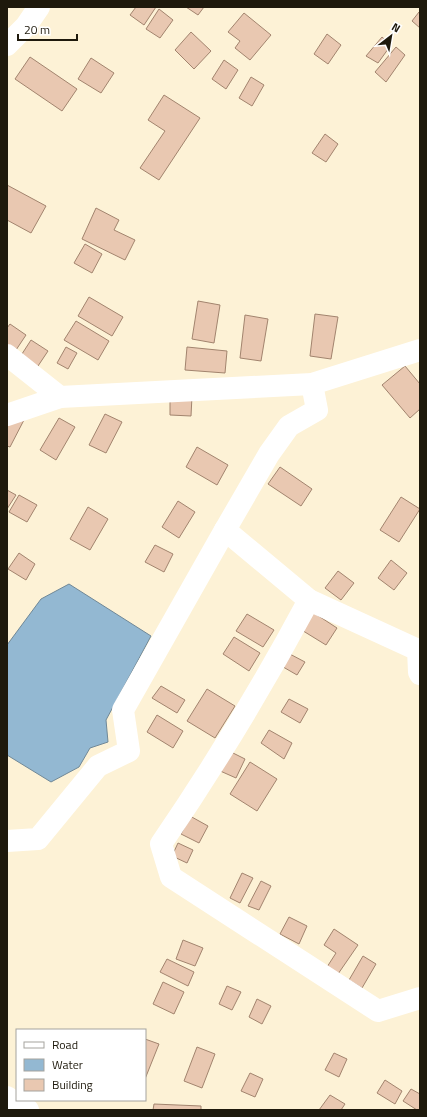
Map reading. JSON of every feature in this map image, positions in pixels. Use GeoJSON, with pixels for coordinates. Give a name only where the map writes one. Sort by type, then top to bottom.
{"type":"FeatureCollection","features":[{"type":"Feature","properties":{"kind":"street"},"geometry":{"type":"LineString","coordinates":[[7,45],[26,26],[39,7]]}},
{"type":"Feature","properties":{"kind":"street"},"geometry":{"type":"LineString","coordinates":[[7,415],[60,397],[312,384],[420,350]]}},
{"type":"Feature","properties":{"kind":"street"},"geometry":{"type":"LineString","coordinates":[[7,355],[60,397]]}},
{"type":"Feature","properties":{"kind":"street"},"geometry":{"type":"LineString","coordinates":[[7,841],[38,839],[98,766],[129,751],[123,710],[269,454],[289,426],[317,410],[312,384]]}},
{"type":"Feature","properties":{"kind":"street"},"geometry":{"type":"LineString","coordinates":[[225,530],[309,600],[419,648],[418,672],[420,674]]}},
{"type":"Feature","properties":{"kind":"street"},"geometry":{"type":"LineString","coordinates":[[309,600],[275,663],[196,792],[161,844],[170,877],[378,1011],[420,998]]}},
{"type":"Feature","properties":{"kind":"street"},"geometry":{"type":"LineString","coordinates":[[7,1097],[28,1110]]}},
{"type":"Feature","properties":{"kind":"water"},"geometry":{"type":"Polygon","coordinates":[[[69,584],[151,636],[106,720],[108,742],[90,748],[79,767],[51,782],[7,755],[7,645],[41,599],[69,584]]]}},
{"type":"Feature","properties":{"kind":"building"},"geometry":{"type":"Polygon","coordinates":[[[136,7],[156,7],[144,25],[130,15],[136,7]]]}},
{"type":"Feature","properties":{"kind":"building"},"geometry":{"type":"Polygon","coordinates":[[[186,7],[204,7],[198,15],[186,7]]]}},
{"type":"Feature","properties":{"kind":"building"},"geometry":{"type":"Polygon","coordinates":[[[159,9],[173,20],[160,38],[146,29],[159,9]]]}},
{"type":"Feature","properties":{"kind":"building"},"geometry":{"type":"Polygon","coordinates":[[[419,12],[420,13],[420,28],[412,21],[419,12]]]}},
{"type":"Feature","properties":{"kind":"building"},"geometry":{"type":"Polygon","coordinates":[[[244,13],[271,35],[250,60],[235,48],[240,41],[228,32],[244,13]]]}},
{"type":"Feature","properties":{"kind":"building"},"geometry":{"type":"Polygon","coordinates":[[[191,32],[211,51],[194,69],[175,50],[191,32]]]}},
{"type":"Feature","properties":{"kind":"building"},"geometry":{"type":"Polygon","coordinates":[[[327,34],[341,45],[328,64],[314,54],[327,34]]]}},
{"type":"Feature","properties":{"kind":"building"},"geometry":{"type":"Polygon","coordinates":[[[382,37],[391,45],[378,63],[366,56],[382,37]]]}},
{"type":"Feature","properties":{"kind":"building"},"geometry":{"type":"Polygon","coordinates":[[[396,47],[405,55],[386,82],[375,72],[396,47]]]}},
{"type":"Feature","properties":{"kind":"building"},"geometry":{"type":"Polygon","coordinates":[[[30,57],[77,89],[62,111],[15,79],[30,57]]]}},
{"type":"Feature","properties":{"kind":"building"},"geometry":{"type":"Polygon","coordinates":[[[91,58],[114,73],[101,93],[78,79],[91,58]]]}},
{"type":"Feature","properties":{"kind":"building"},"geometry":{"type":"Polygon","coordinates":[[[224,60],[238,70],[226,89],[212,79],[224,60]]]}},
{"type":"Feature","properties":{"kind":"building"},"geometry":{"type":"Polygon","coordinates":[[[251,77],[264,85],[252,106],[239,98],[251,77]]]}},
{"type":"Feature","properties":{"kind":"building"},"geometry":{"type":"Polygon","coordinates":[[[164,95],[200,118],[159,180],[140,168],[165,131],[148,120],[164,95]]]}},
{"type":"Feature","properties":{"kind":"building"},"geometry":{"type":"Polygon","coordinates":[[[325,134],[338,144],[326,162],[312,153],[325,134]]]}},
{"type":"Feature","properties":{"kind":"building"},"geometry":{"type":"Polygon","coordinates":[[[7,185],[46,206],[31,233],[7,220],[7,185]]]}},
{"type":"Feature","properties":{"kind":"building"},"geometry":{"type":"Polygon","coordinates":[[[96,208],[119,220],[114,230],[135,240],[125,260],[82,239],[96,208]]]}},
{"type":"Feature","properties":{"kind":"building"},"geometry":{"type":"Polygon","coordinates":[[[85,244],[102,254],[92,273],[74,263],[85,244]]]}},
{"type":"Feature","properties":{"kind":"building"},"geometry":{"type":"Polygon","coordinates":[[[89,297],[123,317],[112,336],[78,316],[89,297]]]}},
{"type":"Feature","properties":{"kind":"building"},"geometry":{"type":"Polygon","coordinates":[[[198,301],[220,305],[214,343],[192,339],[198,301]]]}},
{"type":"Feature","properties":{"kind":"building"},"geometry":{"type":"Polygon","coordinates":[[[315,314],[338,317],[331,359],[310,356],[315,314]]]}},
{"type":"Feature","properties":{"kind":"building"},"geometry":{"type":"Polygon","coordinates":[[[245,315],[268,319],[261,361],[240,358],[245,315]]]}},
{"type":"Feature","properties":{"kind":"building"},"geometry":{"type":"Polygon","coordinates":[[[76,321],[109,341],[98,360],[64,340],[76,321]]]}},
{"type":"Feature","properties":{"kind":"building"},"geometry":{"type":"Polygon","coordinates":[[[10,324],[26,335],[14,353],[7,348],[7,328],[10,324]]]}},
{"type":"Feature","properties":{"kind":"building"},"geometry":{"type":"Polygon","coordinates":[[[31,340],[48,351],[36,369],[20,357],[31,340]]]}},
{"type":"Feature","properties":{"kind":"building"},"geometry":{"type":"Polygon","coordinates":[[[66,347],[77,353],[68,369],[57,363],[66,347]]]}},
{"type":"Feature","properties":{"kind":"building"},"geometry":{"type":"Polygon","coordinates":[[[187,347],[227,351],[225,373],[185,370],[187,347]]]}},
{"type":"Feature","properties":{"kind":"building"},"geometry":{"type":"Polygon","coordinates":[[[405,366],[420,384],[420,409],[410,418],[382,385],[405,366]]]}},
{"type":"Feature","properties":{"kind":"building"},"geometry":{"type":"Polygon","coordinates":[[[170,395],[192,396],[191,416],[170,415],[170,395]]]}},
{"type":"Feature","properties":{"kind":"building"},"geometry":{"type":"Polygon","coordinates":[[[105,414],[122,422],[106,453],[89,445],[105,414]]]}},
{"type":"Feature","properties":{"kind":"building"},"geometry":{"type":"Polygon","coordinates":[[[25,418],[10,447],[7,446],[7,423],[25,418]]]}},
{"type":"Feature","properties":{"kind":"building"},"geometry":{"type":"Polygon","coordinates":[[[59,418],[75,427],[56,460],[40,450],[59,418]]]}},
{"type":"Feature","properties":{"kind":"building"},"geometry":{"type":"Polygon","coordinates":[[[197,447],[228,465],[217,485],[186,467],[197,447]]]}},
{"type":"Feature","properties":{"kind":"building"},"geometry":{"type":"Polygon","coordinates":[[[280,467],[312,489],[301,506],[268,484],[280,467]]]}},
{"type":"Feature","properties":{"kind":"building"},"geometry":{"type":"Polygon","coordinates":[[[7,490],[16,495],[7,509],[7,490]]]}},
{"type":"Feature","properties":{"kind":"building"},"geometry":{"type":"Polygon","coordinates":[[[19,495],[37,505],[27,522],[9,512],[19,495]]]}},
{"type":"Feature","properties":{"kind":"building"},"geometry":{"type":"Polygon","coordinates":[[[401,497],[420,509],[399,542],[380,530],[401,497]]]}},
{"type":"Feature","properties":{"kind":"building"},"geometry":{"type":"Polygon","coordinates":[[[178,501],[195,512],[179,538],[162,527],[178,501]]]}},
{"type":"Feature","properties":{"kind":"building"},"geometry":{"type":"Polygon","coordinates":[[[88,507],[108,519],[90,550],[70,539],[88,507]]]}},
{"type":"Feature","properties":{"kind":"building"},"geometry":{"type":"Polygon","coordinates":[[[155,545],[173,554],[164,572],[145,562],[155,545]]]}},
{"type":"Feature","properties":{"kind":"building"},"geometry":{"type":"Polygon","coordinates":[[[19,553],[35,564],[26,580],[8,569],[19,553]]]}},
{"type":"Feature","properties":{"kind":"building"},"geometry":{"type":"Polygon","coordinates":[[[391,560],[407,573],[394,590],[378,578],[391,560]]]}},
{"type":"Feature","properties":{"kind":"building"},"geometry":{"type":"Polygon","coordinates":[[[338,571],[354,583],[341,600],[325,588],[338,571]]]}},
{"type":"Feature","properties":{"kind":"building"},"geometry":{"type":"Polygon","coordinates":[[[311,611],[337,628],[326,645],[300,629],[311,611]]]}},
{"type":"Feature","properties":{"kind":"building"},"geometry":{"type":"Polygon","coordinates":[[[247,614],[274,630],[263,647],[236,631],[247,614]]]}},
{"type":"Feature","properties":{"kind":"building"},"geometry":{"type":"Polygon","coordinates":[[[234,637],[260,653],[249,671],[223,654],[234,637]]]}},
{"type":"Feature","properties":{"kind":"building"},"geometry":{"type":"Polygon","coordinates":[[[286,652],[305,662],[297,675],[278,664],[286,652]]]}},
{"type":"Feature","properties":{"kind":"building"},"geometry":{"type":"Polygon","coordinates":[[[161,686],[185,700],[177,713],[152,698],[161,686]]]}},
{"type":"Feature","properties":{"kind":"building"},"geometry":{"type":"Polygon","coordinates":[[[207,689],[235,706],[215,738],[187,721],[207,689]]]}},
{"type":"Feature","properties":{"kind":"building"},"geometry":{"type":"Polygon","coordinates":[[[289,699],[308,709],[300,723],[281,712],[289,699]]]}},
{"type":"Feature","properties":{"kind":"building"},"geometry":{"type":"Polygon","coordinates":[[[157,715],[183,731],[173,748],[147,732],[157,715]]]}},
{"type":"Feature","properties":{"kind":"building"},"geometry":{"type":"Polygon","coordinates":[[[269,730],[292,743],[284,759],[261,743],[269,730]]]}},
{"type":"Feature","properties":{"kind":"building"},"geometry":{"type":"Polygon","coordinates":[[[227,750],[245,759],[236,778],[218,770],[227,750]]]}},
{"type":"Feature","properties":{"kind":"building"},"geometry":{"type":"Polygon","coordinates":[[[250,762],[277,779],[257,811],[230,794],[250,762]]]}},
{"type":"Feature","properties":{"kind":"building"},"geometry":{"type":"Polygon","coordinates":[[[190,816],[208,826],[199,843],[181,834],[190,816]]]}},
{"type":"Feature","properties":{"kind":"building"},"geometry":{"type":"Polygon","coordinates":[[[178,843],[193,850],[187,863],[172,856],[178,843]]]}},
{"type":"Feature","properties":{"kind":"building"},"geometry":{"type":"Polygon","coordinates":[[[242,873],[253,878],[240,903],[230,898],[242,873]]]}},
{"type":"Feature","properties":{"kind":"building"},"geometry":{"type":"Polygon","coordinates":[[[261,881],[271,886],[259,910],[248,906],[261,881]]]}},
{"type":"Feature","properties":{"kind":"building"},"geometry":{"type":"Polygon","coordinates":[[[289,917],[307,926],[299,944],[280,934],[289,917]]]}},
{"type":"Feature","properties":{"kind":"building"},"geometry":{"type":"Polygon","coordinates":[[[334,929],[358,945],[338,974],[327,967],[336,953],[324,945],[334,929]]]}},
{"type":"Feature","properties":{"kind":"building"},"geometry":{"type":"Polygon","coordinates":[[[183,940],[203,948],[195,966],[176,959],[183,940]]]}},
{"type":"Feature","properties":{"kind":"building"},"geometry":{"type":"Polygon","coordinates":[[[363,956],[376,964],[362,988],[349,980],[363,956]]]}},
{"type":"Feature","properties":{"kind":"building"},"geometry":{"type":"Polygon","coordinates":[[[167,959],[194,972],[188,986],[160,972],[167,959]]]}},
{"type":"Feature","properties":{"kind":"building"},"geometry":{"type":"Polygon","coordinates":[[[163,982],[184,992],[174,1014],[153,1004],[163,982]]]}},
{"type":"Feature","properties":{"kind":"building"},"geometry":{"type":"Polygon","coordinates":[[[227,986],[241,992],[232,1010],[219,1004],[227,986]]]}},
{"type":"Feature","properties":{"kind":"building"},"geometry":{"type":"Polygon","coordinates":[[[257,999],[271,1006],[262,1024],[249,1017],[257,999]]]}},
{"type":"Feature","properties":{"kind":"building"},"geometry":{"type":"Polygon","coordinates":[[[146,1039],[159,1044],[146,1076],[146,1039]]]}},
{"type":"Feature","properties":{"kind":"building"},"geometry":{"type":"Polygon","coordinates":[[[197,1047],[215,1054],[202,1088],[184,1081],[197,1047]]]}},
{"type":"Feature","properties":{"kind":"building"},"geometry":{"type":"Polygon","coordinates":[[[334,1053],[347,1059],[339,1077],[325,1070],[334,1053]]]}},
{"type":"Feature","properties":{"kind":"building"},"geometry":{"type":"Polygon","coordinates":[[[250,1073],[263,1079],[255,1097],[241,1091],[250,1073]]]}},
{"type":"Feature","properties":{"kind":"building"},"geometry":{"type":"Polygon","coordinates":[[[385,1080],[402,1091],[395,1104],[377,1093],[385,1080]]]}},
{"type":"Feature","properties":{"kind":"building"},"geometry":{"type":"Polygon","coordinates":[[[411,1089],[420,1094],[420,1110],[417,1110],[403,1101],[411,1089]]]}},
{"type":"Feature","properties":{"kind":"building"},"geometry":{"type":"Polygon","coordinates":[[[330,1095],[345,1104],[341,1110],[319,1110],[330,1095]]]}},
{"type":"Feature","properties":{"kind":"building"},"geometry":{"type":"Polygon","coordinates":[[[154,1104],[201,1106],[201,1110],[153,1110],[154,1104]]]}}]}
